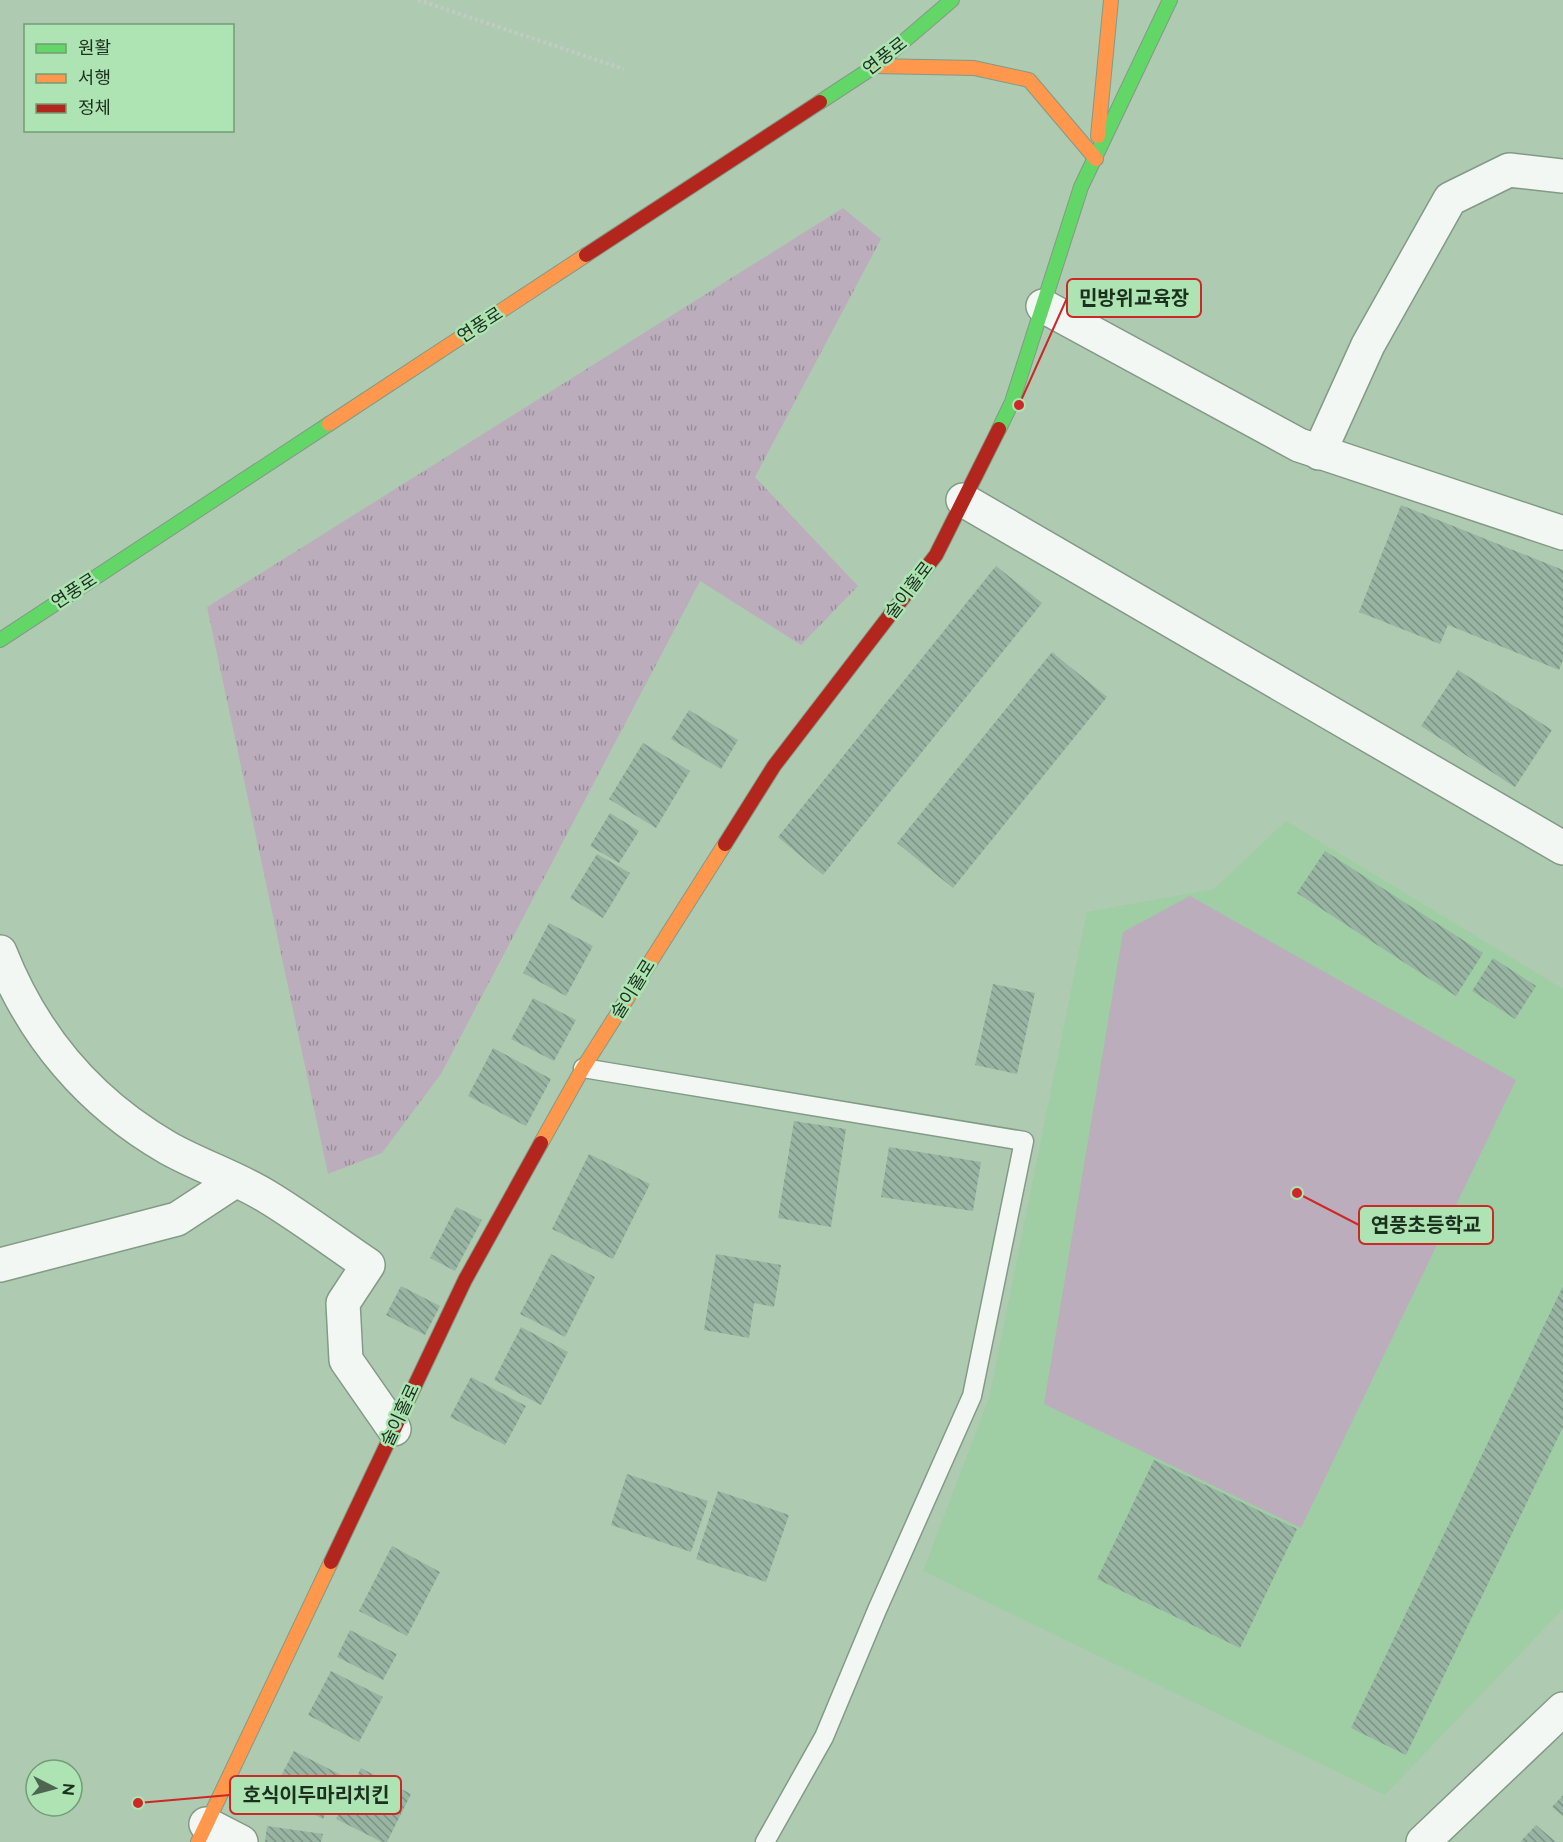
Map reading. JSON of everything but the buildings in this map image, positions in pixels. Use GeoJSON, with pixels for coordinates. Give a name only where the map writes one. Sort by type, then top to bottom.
{"type":"FeatureCollection","features":[{"type":"Feature","properties":{"kind":"main road","name":"연풍로"},"geometry":{"type":"LineString","coordinates":[[0,640],[875,66],[952,0]]}},
{"type":"Feature","properties":{"kind":"main road"},"geometry":{"type":"LineString","coordinates":[[1096,159],[1111,0]]}},
{"type":"Feature","properties":{"kind":"main road","name":"술이홀로"},"geometry":{"type":"LineString","coordinates":[[202,1833],[465,1280],[583,1068],[774,766],[936,555],[1012,402],[1081,188],[1170,0]]}},
{"type":"Feature","properties":{"kind":"main road"},"geometry":{"type":"LineString","coordinates":[[875,66],[974,68],[1029,80],[1096,159]]}},
{"type":"Feature","properties":{"kind":"street"},"geometry":{"type":"LineString","coordinates":[[1319,453],[1368,345],[1450,199],[1509,170],[1563,176]]}},
{"type":"Feature","properties":{"kind":"street"},"geometry":{"type":"LineString","coordinates":[[1043,306],[1299,446],[1563,533]]}},
{"type":"Feature","properties":{"kind":"street"},"geometry":{"type":"LineString","coordinates":[[963,500],[1563,848]]}},
{"type":"Feature","properties":{"kind":"street"},"geometry":{"type":"LineString","coordinates":[[0,952],[13,984],[55,1052],[116,1114],[169,1148],[265,1195],[368,1265],[343,1303],[346,1360],[394,1429]]}},
{"type":"Feature","properties":{"kind":"street"},"geometry":{"type":"LineString","coordinates":[[0,1265],[177,1219],[235,1181]]}},
{"type":"Feature","properties":{"kind":"street"},"geometry":{"type":"LineString","coordinates":[[1423,1842],[1563,1709]]}},
{"type":"Feature","properties":{"kind":"street"},"geometry":{"type":"LineString","coordinates":[[202,1833],[241,1842]]}},
{"type":"Feature","properties":{"kind":"lane"},"geometry":{"type":"LineString","coordinates":[[583,1068],[1024,1141],[972,1396],[877,1610],[824,1737],[765,1842]]}},
{"type":"Feature","properties":{"kind":"path"},"geometry":{"type":"LineString","coordinates":[[418,0],[624,69]]}},
{"type":"Feature","properties":{"kind":"shaded area"},"geometry":{"type":"Polygon","coordinates":[[[1286,821],[1563,989],[1563,1609],[1385,1795],[923,1571],[989,1398],[1087,912],[1214,889],[1286,821]]]}},
{"type":"Feature","properties":{"kind":"green space"},"geometry":{"type":"Polygon","coordinates":[[[843,208],[881,239],[755,477],[858,586],[801,645],[700,581],[441,1074],[382,1153],[328,1174],[207,607],[843,208]]]}},
{"type":"Feature","properties":{"kind":"green space"},"geometry":{"type":"Polygon","coordinates":[[[1190,896],[1516,1080],[1301,1528],[1044,1404],[1123,932],[1190,896]]]}},
{"type":"Feature","properties":{"kind":"traffic: fast"},"geometry":{"type":"LineString","coordinates":[[820,102],[875,66],[952,0]]}},
{"type":"Feature","properties":{"kind":"traffic: fast"},"geometry":{"type":"LineString","coordinates":[[999,429],[1012,402],[1081,187],[1170,0]]}},
{"type":"Feature","properties":{"kind":"traffic: fast"},"geometry":{"type":"LineString","coordinates":[[0,640],[329,424]]}},
{"type":"Feature","properties":{"kind":"traffic: slow"},"geometry":{"type":"LineString","coordinates":[[1098,136],[1111,0]]}},
{"type":"Feature","properties":{"kind":"traffic: slow"},"geometry":{"type":"LineString","coordinates":[[875,66],[974,68],[1029,80],[1096,159]]}},
{"type":"Feature","properties":{"kind":"traffic: slow"},"geometry":{"type":"LineString","coordinates":[[329,424],[586,255]]}},
{"type":"Feature","properties":{"kind":"traffic: slow"},"geometry":{"type":"LineString","coordinates":[[541,1143],[583,1068],[725,844]]}},
{"type":"Feature","properties":{"kind":"traffic: slow"},"geometry":{"type":"LineString","coordinates":[[198,1842],[331,1562]]}},
{"type":"Feature","properties":{"kind":"traffic: jam"},"geometry":{"type":"LineString","coordinates":[[586,255],[820,102]]}},
{"type":"Feature","properties":{"kind":"traffic: jam"},"geometry":{"type":"LineString","coordinates":[[725,844],[774,766],[936,555],[999,429]]}},
{"type":"Feature","properties":{"kind":"traffic: jam"},"geometry":{"type":"LineString","coordinates":[[331,1562],[465,1280],[541,1143]]}},
{"type":"Feature","properties":{"kind":"place","name":"민방위교육장"},"geometry":{"type":"Point","coordinates":[1019,405]}},
{"type":"Feature","properties":{"kind":"place","name":"연풍초등학교"},"geometry":{"type":"Point","coordinates":[1297,1193]}},
{"type":"Feature","properties":{"kind":"place","name":"호식이두마리치킨"},"geometry":{"type":"Point","coordinates":[138,1803]}}]}
